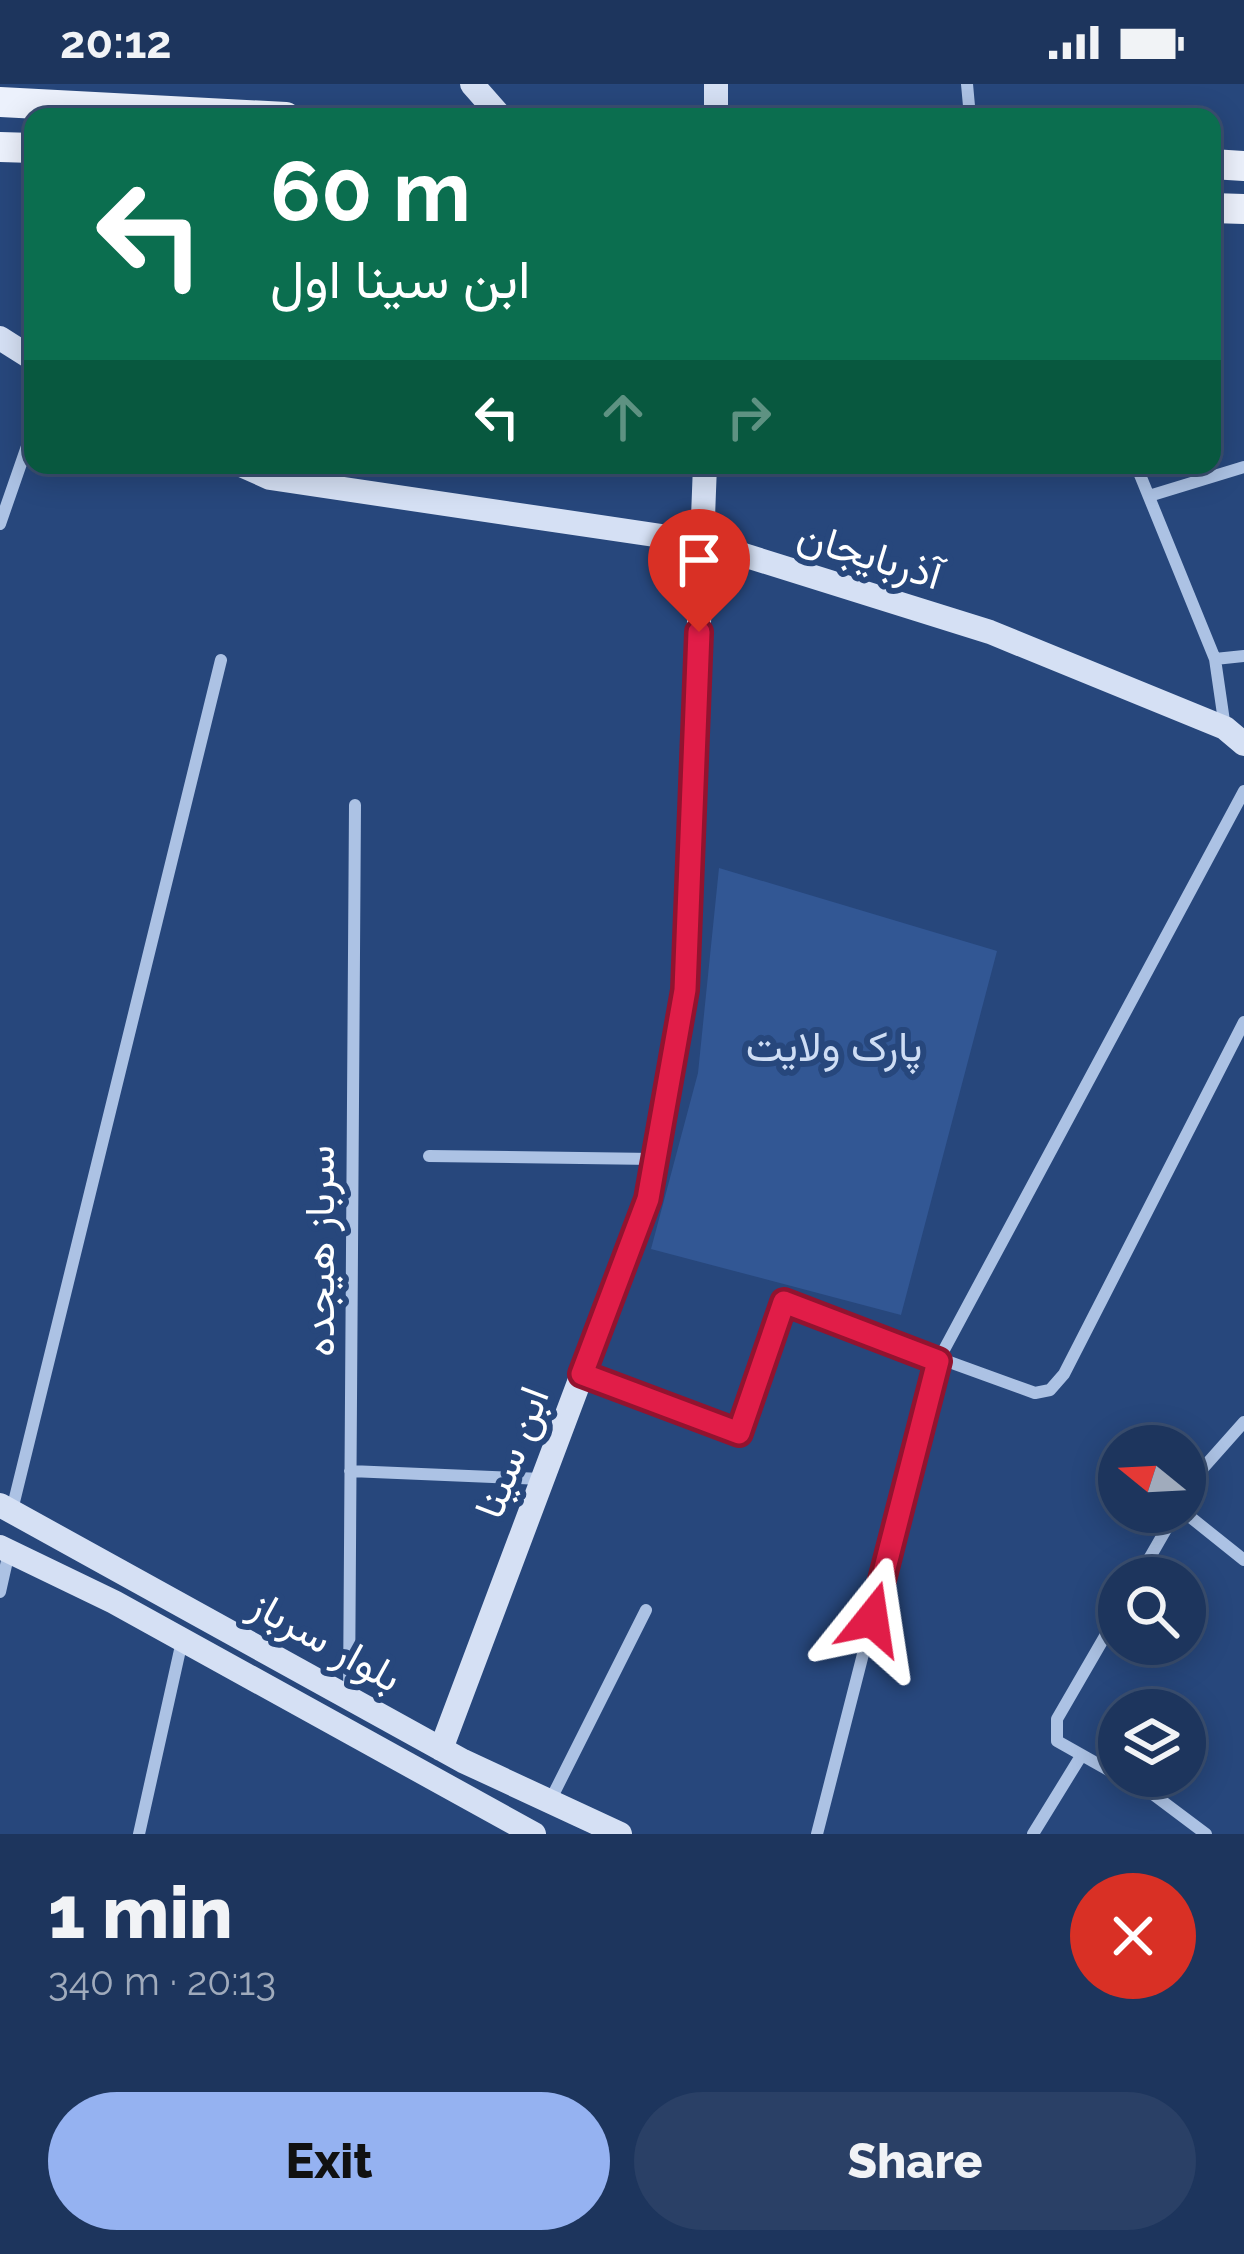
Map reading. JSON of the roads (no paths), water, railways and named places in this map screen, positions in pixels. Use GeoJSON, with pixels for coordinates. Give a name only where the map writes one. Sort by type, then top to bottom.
{"type":"FeatureCollection","features":[{"type":"Feature","properties":{"kind":"main road"},"geometry":{"type":"LineString","coordinates":[[0,102],[114,108]]}},
{"type":"Feature","properties":{"kind":"street"},"geometry":{"type":"LineString","coordinates":[[472,84],[493,108]]}},
{"type":"Feature","properties":{"kind":"street"},"geometry":{"type":"LineString","coordinates":[[0,524],[24,455]]}},
{"type":"Feature","properties":{"kind":"street"},"geometry":{"type":"LineString","coordinates":[[1149,496],[1244,467]]}},
{"type":"Feature","properties":{"kind":"street","name":"آذربایجان"},"geometry":{"type":"LineString","coordinates":[[261,474],[702,542],[990,632],[1235,736]]}},
{"type":"Feature","properties":{"kind":"street","name":"ابن سینا"},"geometry":{"type":"LineString","coordinates":[[441,1749],[648,1199],[685,990],[705,474]]}},
{"type":"Feature","properties":{"kind":"street"},"geometry":{"type":"LineString","coordinates":[[1140,474],[1215,659],[1235,736]]}},
{"type":"Feature","properties":{"kind":"street"},"geometry":{"type":"LineString","coordinates":[[1215,659],[1244,656]]}},
{"type":"Feature","properties":{"kind":"street"},"geometry":{"type":"LineString","coordinates":[[6,1508],[220,660]]}},
{"type":"Feature","properties":{"kind":"street"},"geometry":{"type":"LineString","coordinates":[[817,1834],[938,1361],[1244,790]]}},
{"type":"Feature","properties":{"kind":"street","name":"سرباز هیجده"},"geometry":{"type":"LineString","coordinates":[[349,1697],[355,805]]}},
{"type":"Feature","properties":{"kind":"street"},"geometry":{"type":"LineString","coordinates":[[582,1374],[739,1433],[784,1302],[938,1361],[1035,1393],[1050,1390],[1064,1374],[1244,1022]]}},
{"type":"Feature","properties":{"kind":"street"},"geometry":{"type":"LineString","coordinates":[[429,1156],[654,1159]]}},
{"type":"Feature","properties":{"kind":"street"},"geometry":{"type":"LineString","coordinates":[[1206,1465],[1244,1423]]}},
{"type":"Feature","properties":{"kind":"street"},"geometry":{"type":"LineString","coordinates":[[350,1471],[542,1479]]}},
{"type":"Feature","properties":{"kind":"street","name":"بلوار سرباز"},"geometry":{"type":"LineString","coordinates":[[6,1508],[441,1749],[620,1834]]}},
{"type":"Feature","properties":{"kind":"street"},"geometry":{"type":"LineString","coordinates":[[1206,1532],[1244,1560]]}},
{"type":"Feature","properties":{"kind":"street"},"geometry":{"type":"LineString","coordinates":[[0,1592],[5,1549]]}},
{"type":"Feature","properties":{"kind":"street","name":"بلوار سرباز"},"geometry":{"type":"LineString","coordinates":[[5,1549],[183,1640],[535,1834]]}},
{"type":"Feature","properties":{"kind":"street"},"geometry":{"type":"LineString","coordinates":[[550,1801],[646,1610]]}},
{"type":"Feature","properties":{"kind":"street"},"geometry":{"type":"LineString","coordinates":[[139,1834],[183,1640]]}},
{"type":"Feature","properties":{"kind":"street"},"geometry":{"type":"LineString","coordinates":[[1098,1648],[1057,1719],[1057,1741],[1098,1765]]}},
{"type":"Feature","properties":{"kind":"street"},"geometry":{"type":"LineString","coordinates":[[1033,1834],[1081,1756]]}},
{"type":"Feature","properties":{"kind":"street"},"geometry":{"type":"LineString","coordinates":[[1157,1797],[1206,1834]]}},
{"type":"Feature","properties":{"kind":"park label","name":"پارک ولایت"},"geometry":{"type":"Point","coordinates":[834,1046]}}]}
